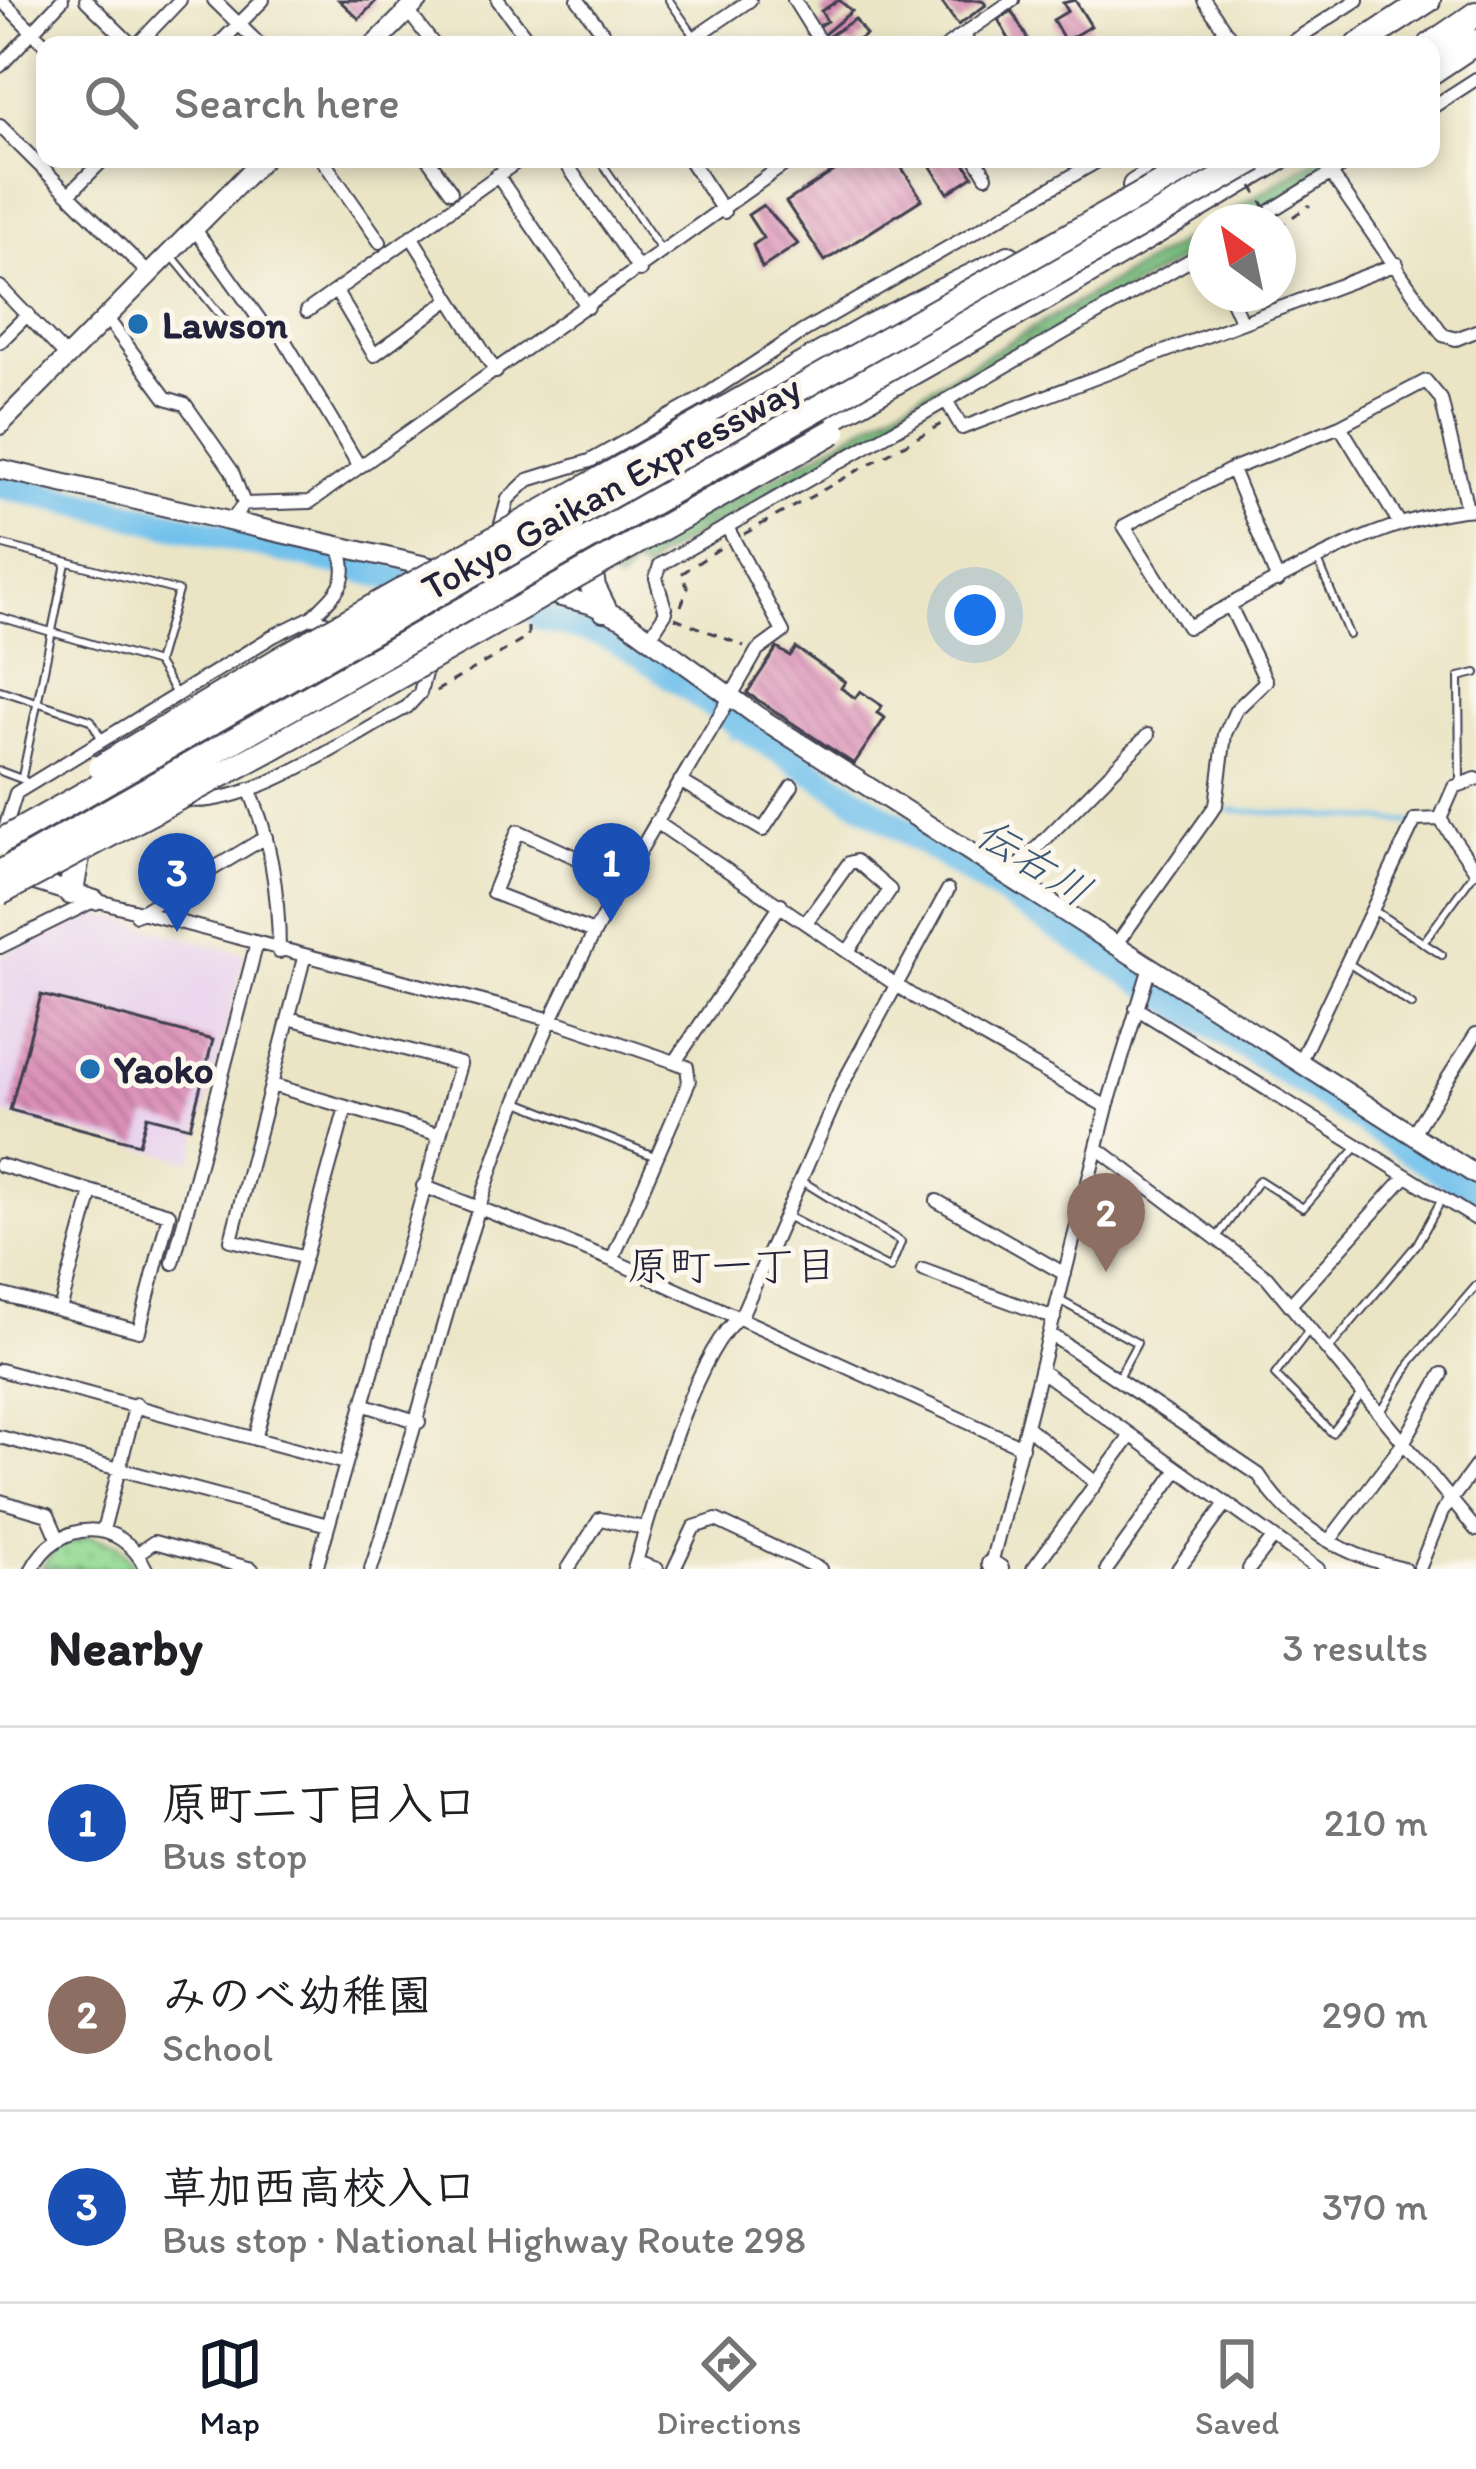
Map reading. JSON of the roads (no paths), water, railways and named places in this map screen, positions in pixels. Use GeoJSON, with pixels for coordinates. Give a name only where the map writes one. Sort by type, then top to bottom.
{"type":"FeatureCollection","features":[{"type":"Feature","properties":{"kind":"highway"},"geometry":{"type":"LineString","coordinates":[[1355,36],[1407,0]]}},
{"type":"Feature","properties":{"kind":"highway"},"geometry":{"type":"LineString","coordinates":[[1373,36],[1428,0]]}},
{"type":"Feature","properties":{"kind":"highway"},"geometry":{"type":"LineString","coordinates":[[1395,36],[1449,0]]}},
{"type":"Feature","properties":{"kind":"highway"},"geometry":{"type":"LineString","coordinates":[[1440,39],[1476,14]]}},
{"type":"Feature","properties":{"kind":"highway"},"geometry":{"type":"LineString","coordinates":[[1440,53],[1476,29]]}},
{"type":"Feature","properties":{"kind":"highway"},"geometry":{"type":"LineString","coordinates":[[1440,66],[1476,42]]}},
{"type":"Feature","properties":{"kind":"highway"},"geometry":{"type":"LineString","coordinates":[[2,833],[1162,168]]}},
{"type":"Feature","properties":{"kind":"highway","name":"Tokyo Gaikan Expressway"},"geometry":{"type":"LineString","coordinates":[[2,833],[1188,168]]}},
{"type":"Feature","properties":{"kind":"highway","name":"Tokyo Gaikan Expressway"},"geometry":{"type":"LineString","coordinates":[[3,879],[1248,168]]}},
{"type":"Feature","properties":{"kind":"highway"},"geometry":{"type":"LineString","coordinates":[[3,879],[1048,296],[1263,168]]}},
{"type":"Feature","properties":{"kind":"highway"},"geometry":{"type":"LineString","coordinates":[[1149,236],[1276,168]]}},
{"type":"Feature","properties":{"kind":"highway"},"geometry":{"type":"LineString","coordinates":[[2,833],[104,765],[284,657],[871,326],[1026,250]]}},
{"type":"Feature","properties":{"kind":"highway"},"geometry":{"type":"LineString","coordinates":[[3,879],[263,752],[834,431],[1048,296]]}},
{"type":"Feature","properties":{"kind":"highway"},"geometry":{"type":"LineString","coordinates":[[588,555],[592,587],[604,609]]}},
{"type":"Feature","properties":{"kind":"highway"},"geometry":{"type":"LineString","coordinates":[[80,840],[83,896]]}},
{"type":"Feature","properties":{"kind":"street"},"geometry":{"type":"LineString","coordinates":[[1,0],[37,36]]}},
{"type":"Feature","properties":{"kind":"street"},"geometry":{"type":"LineString","coordinates":[[0,66],[62,0]]}},
{"type":"Feature","properties":{"kind":"street"},"geometry":{"type":"LineString","coordinates":[[86,0],[125,36]]}},
{"type":"Feature","properties":{"kind":"street"},"geometry":{"type":"LineString","coordinates":[[144,36],[180,0]]}},
{"type":"Feature","properties":{"kind":"street"},"geometry":{"type":"LineString","coordinates":[[214,0],[251,36]]}},
{"type":"Feature","properties":{"kind":"street"},"geometry":{"type":"LineString","coordinates":[[227,36],[263,0]]}},
{"type":"Feature","properties":{"kind":"street"},"geometry":{"type":"LineString","coordinates":[[498,0],[525,36]]}},
{"type":"Feature","properties":{"kind":"street"},"geometry":{"type":"LineString","coordinates":[[578,0],[605,36]]}},
{"type":"Feature","properties":{"kind":"street"},"geometry":{"type":"LineString","coordinates":[[697,36],[750,0]]}},
{"type":"Feature","properties":{"kind":"street"},"geometry":{"type":"LineString","coordinates":[[794,0],[814,36]]}},
{"type":"Feature","properties":{"kind":"street"},"geometry":{"type":"LineString","coordinates":[[973,36],[1013,0]]}},
{"type":"Feature","properties":{"kind":"street"},"geometry":{"type":"LineString","coordinates":[[1204,0],[1229,36]]}},
{"type":"Feature","properties":{"kind":"street"},"geometry":{"type":"LineString","coordinates":[[1301,36],[1358,0]]}},
{"type":"Feature","properties":{"kind":"street"},"geometry":{"type":"LineString","coordinates":[[383,36],[414,5],[430,36]]}},
{"type":"Feature","properties":{"kind":"street"},"geometry":{"type":"LineString","coordinates":[[1440,102],[1476,79]]}},
{"type":"Feature","properties":{"kind":"street"},"geometry":{"type":"LineString","coordinates":[[0,126],[36,161]]}},
{"type":"Feature","properties":{"kind":"street"},"geometry":{"type":"LineString","coordinates":[[43,168],[149,274]]}},
{"type":"Feature","properties":{"kind":"street"},"geometry":{"type":"LineString","coordinates":[[69,194],[95,168]]}},
{"type":"Feature","properties":{"kind":"street"},"geometry":{"type":"LineString","coordinates":[[0,425],[253,168]]}},
{"type":"Feature","properties":{"kind":"street"},"geometry":{"type":"LineString","coordinates":[[328,168],[380,242]]}},
{"type":"Feature","properties":{"kind":"street"},"geometry":{"type":"LineString","coordinates":[[434,168],[451,191]]}},
{"type":"Feature","properties":{"kind":"street"},"geometry":{"type":"LineString","coordinates":[[308,311],[507,168]]}},
{"type":"Feature","properties":{"kind":"street"},"geometry":{"type":"LineString","coordinates":[[569,168],[640,271]]}},
{"type":"Feature","properties":{"kind":"street"},"geometry":{"type":"LineString","coordinates":[[694,168],[724,212]]}},
{"type":"Feature","properties":{"kind":"street"},"geometry":{"type":"LineString","coordinates":[[244,503],[310,502],[780,168]]}},
{"type":"Feature","properties":{"kind":"street"},"geometry":{"type":"LineString","coordinates":[[981,168],[986,176]]}},
{"type":"Feature","properties":{"kind":"street"},"geometry":{"type":"LineString","coordinates":[[505,544],[503,511],[528,480],[590,461],[698,401],[802,332],[1085,168]]}},
{"type":"Feature","properties":{"kind":"street"},"geometry":{"type":"LineString","coordinates":[[1282,204],[1340,168]]}},
{"type":"Feature","properties":{"kind":"street"},"geometry":{"type":"LineString","coordinates":[[1331,174],[1443,334],[1456,339],[1476,331]]}},
{"type":"Feature","properties":{"kind":"street"},"geometry":{"type":"LineString","coordinates":[[497,175],[588,307]]}},
{"type":"Feature","properties":{"kind":"street"},"geometry":{"type":"LineString","coordinates":[[194,228],[264,326],[282,336],[359,466]]}},
{"type":"Feature","properties":{"kind":"street"},"geometry":{"type":"LineString","coordinates":[[411,236],[496,373]]}},
{"type":"Feature","properties":{"kind":"street"},"geometry":{"type":"LineString","coordinates":[[650,637],[666,612],[656,578],[660,565],[731,533],[946,400],[1188,261]]}},
{"type":"Feature","properties":{"kind":"street"},"geometry":{"type":"LineString","coordinates":[[946,400],[962,428],[1397,264]]}},
{"type":"Feature","properties":{"kind":"street"},"geometry":{"type":"LineString","coordinates":[[0,287],[67,357]]}},
{"type":"Feature","properties":{"kind":"street"},"geometry":{"type":"LineString","coordinates":[[336,291],[374,355],[450,299]]}},
{"type":"Feature","properties":{"kind":"street"},"geometry":{"type":"LineString","coordinates":[[1237,312],[1241,321]]}},
{"type":"Feature","properties":{"kind":"street"},"geometry":{"type":"LineString","coordinates":[[0,342],[28,314]]}},
{"type":"Feature","properties":{"kind":"street"},"geometry":{"type":"LineString","coordinates":[[106,317],[166,398],[185,404],[232,471],[244,503]]}},
{"type":"Feature","properties":{"kind":"street"},"geometry":{"type":"LineString","coordinates":[[1426,381],[1441,399],[1471,509],[1400,524],[1188,628],[1124,526],[1232,470],[1340,426],[1426,381]]}},
{"type":"Feature","properties":{"kind":"street"},"geometry":{"type":"LineString","coordinates":[[1340,426],[1400,524]]}},
{"type":"Feature","properties":{"kind":"street"},"geometry":{"type":"LineString","coordinates":[[0,469],[604,609],[650,637],[728,702],[1476,1175]]}},
{"type":"Feature","properties":{"kind":"street"},"geometry":{"type":"LineString","coordinates":[[1232,470],[1278,581]]}},
{"type":"Feature","properties":{"kind":"street"},"geometry":{"type":"LineString","coordinates":[[229,524],[244,503]]}},
{"type":"Feature","properties":{"kind":"street"},"geometry":{"type":"LineString","coordinates":[[371,1569],[419,1422],[479,1204],[552,1020],[623,879],[757,651],[783,632],[731,533]]}},
{"type":"Feature","properties":{"kind":"street"},"geometry":{"type":"LineString","coordinates":[[2,833],[16,793],[25,782],[104,741],[312,617],[344,584],[347,567],[338,544]]}},
{"type":"Feature","properties":{"kind":"street"},"geometry":{"type":"LineString","coordinates":[[1116,945],[1216,805],[1226,734],[1236,710],[1266,681],[1230,606]]}},
{"type":"Feature","properties":{"kind":"street"},"geometry":{"type":"LineString","coordinates":[[312,617],[350,632]]}},
{"type":"Feature","properties":{"kind":"street"},"geometry":{"type":"LineString","coordinates":[[160,795],[196,803],[249,789],[407,707],[420,693],[433,643]]}},
{"type":"Feature","properties":{"kind":"street"},"geometry":{"type":"LineString","coordinates":[[1009,876],[1148,735]]}},
{"type":"Feature","properties":{"kind":"street"},"geometry":{"type":"LineString","coordinates":[[1440,819],[1454,787],[1476,779]]}},
{"type":"Feature","properties":{"kind":"street"},"geometry":{"type":"LineString","coordinates":[[680,781],[763,830],[792,786]]}},
{"type":"Feature","properties":{"kind":"street"},"geometry":{"type":"LineString","coordinates":[[249,789],[266,837],[279,952]]}},
{"type":"Feature","properties":{"kind":"street"},"geometry":{"type":"LineString","coordinates":[[1440,819],[1476,870]]}},
{"type":"Feature","properties":{"kind":"street"},"geometry":{"type":"LineString","coordinates":[[1299,1063],[1415,820],[1440,819]]}},
{"type":"Feature","properties":{"kind":"street"},"geometry":{"type":"LineString","coordinates":[[656,822],[899,985],[1107,1107]]}},
{"type":"Feature","properties":{"kind":"street"},"geometry":{"type":"LineString","coordinates":[[594,932],[493,893],[518,831],[623,879]]}},
{"type":"Feature","properties":{"kind":"street"},"geometry":{"type":"LineString","coordinates":[[136,915],[266,837]]}},
{"type":"Feature","properties":{"kind":"street"},"geometry":{"type":"LineString","coordinates":[[807,921],[849,863],[856,861],[890,890],[848,950]]}},
{"type":"Feature","properties":{"kind":"street"},"geometry":{"type":"LineString","coordinates":[[3,879],[552,1020],[687,1067],[689,1082],[612,1260]]}},
{"type":"Feature","properties":{"kind":"street"},"geometry":{"type":"LineString","coordinates":[[657,1569],[635,1565],[685,1414],[802,1181],[843,1083],[948,890]]}},
{"type":"Feature","properties":{"kind":"street"},"geometry":{"type":"LineString","coordinates":[[0,947],[83,896]]}},
{"type":"Feature","properties":{"kind":"street"},"geometry":{"type":"LineString","coordinates":[[675,1061],[781,904]]}},
{"type":"Feature","properties":{"kind":"street"},"geometry":{"type":"LineString","coordinates":[[173,1263],[256,946]]}},
{"type":"Feature","properties":{"kind":"street"},"geometry":{"type":"LineString","coordinates":[[302,1257],[231,1240],[304,958]]}},
{"type":"Feature","properties":{"kind":"street"},"geometry":{"type":"LineString","coordinates":[[993,1567],[1107,1107],[1149,970]]}},
{"type":"Feature","properties":{"kind":"street"},"geometry":{"type":"LineString","coordinates":[[1137,1004],[1476,1219]]}},
{"type":"Feature","properties":{"kind":"street"},"geometry":{"type":"LineString","coordinates":[[290,1018],[460,1064],[316,1569]]}},
{"type":"Feature","properties":{"kind":"street"},"geometry":{"type":"LineString","coordinates":[[1412,1135],[1476,1034]]}},
{"type":"Feature","properties":{"kind":"street"},"geometry":{"type":"LineString","coordinates":[[272,1085],[437,1134]]}},
{"type":"Feature","properties":{"kind":"street"},"geometry":{"type":"LineString","coordinates":[[254,1438],[346,1107]]}},
{"type":"Feature","properties":{"kind":"street"},"geometry":{"type":"LineString","coordinates":[[1097,1148],[1219,1236],[1267,1277],[1476,1531]]}},
{"type":"Feature","properties":{"kind":"street"},"geometry":{"type":"LineString","coordinates":[[0,1165],[169,1214],[139,1331],[0,1294]]}},
{"type":"Feature","properties":{"kind":"street"},"geometry":{"type":"LineString","coordinates":[[1290,1306],[1406,1176]]}},
{"type":"Feature","properties":{"kind":"street"},"geometry":{"type":"LineString","coordinates":[[423,1186],[479,1204],[612,1260],[1022,1447]]}},
{"type":"Feature","properties":{"kind":"street"},"geometry":{"type":"LineString","coordinates":[[60,1310],[92,1192]]}},
{"type":"Feature","properties":{"kind":"street"},"geometry":{"type":"LineString","coordinates":[[937,1201],[1065,1274]]}},
{"type":"Feature","properties":{"kind":"street"},"geometry":{"type":"LineString","coordinates":[[923,1270],[1054,1318]]}},
{"type":"Feature","properties":{"kind":"street"},"geometry":{"type":"LineString","coordinates":[[1050,1334],[1259,1475],[1276,1501],[1358,1564],[1404,1569]]}},
{"type":"Feature","properties":{"kind":"street"},"geometry":{"type":"LineString","coordinates":[[0,1370],[346,1463]]}},
{"type":"Feature","properties":{"kind":"street"},"geometry":{"type":"LineString","coordinates":[[1041,1370],[1317,1569]]}},
{"type":"Feature","properties":{"kind":"street"},"geometry":{"type":"LineString","coordinates":[[1329,1541],[1402,1445],[1442,1374]]}},
{"type":"Feature","properties":{"kind":"street"},"geometry":{"type":"LineString","coordinates":[[103,1530],[136,1404]]}},
{"type":"Feature","properties":{"kind":"street"},"geometry":{"type":"LineString","coordinates":[[362,1404],[419,1422]]}},
{"type":"Feature","properties":{"kind":"street"},"geometry":{"type":"LineString","coordinates":[[1027,1427],[1096,1483]]}},
{"type":"Feature","properties":{"kind":"street"},"geometry":{"type":"LineString","coordinates":[[1033,1569],[1130,1436]]}},
{"type":"Feature","properties":{"kind":"street"},"geometry":{"type":"LineString","coordinates":[[0,1437],[328,1525]]}},
{"type":"Feature","properties":{"kind":"street"},"geometry":{"type":"LineString","coordinates":[[1419,1569],[1449,1502],[1476,1466]]}},
{"type":"Feature","properties":{"kind":"street"},"geometry":{"type":"LineString","coordinates":[[1107,1569],[1177,1471]]}},
{"type":"Feature","properties":{"kind":"street"},"geometry":{"type":"LineString","coordinates":[[0,1501],[48,1515],[58,1538]]}},
{"type":"Feature","properties":{"kind":"street"},"geometry":{"type":"LineString","coordinates":[[1178,1569],[1226,1505]]}},
{"type":"Feature","properties":{"kind":"street"},"geometry":{"type":"LineString","coordinates":[[568,1569],[600,1519],[644,1528]]}},
{"type":"Feature","properties":{"kind":"street"},"geometry":{"type":"LineString","coordinates":[[674,1569],[694,1527],[716,1520],[820,1569]]}},
{"type":"Feature","properties":{"kind":"street"},"geometry":{"type":"LineString","coordinates":[[32,1569],[58,1538],[80,1530],[103,1530],[138,1552],[146,1569]]}},
{"type":"Feature","properties":{"kind":"street"},"geometry":{"type":"LineString","coordinates":[[1250,1569],[1273,1538]]}},
{"type":"Feature","properties":{"kind":"street"},"geometry":{"type":"LineString","coordinates":[[138,1552],[154,1542],[252,1569]]}},
{"type":"Feature","properties":{"kind":"lane"},"geometry":{"type":"LineString","coordinates":[[669,0],[687,36]]}},
{"type":"Feature","properties":{"kind":"lane"},"geometry":{"type":"LineString","coordinates":[[605,168],[664,254]]}},
{"type":"Feature","properties":{"kind":"lane"},"geometry":{"type":"LineString","coordinates":[[170,253],[239,338]]}},
{"type":"Feature","properties":{"kind":"lane"},"geometry":{"type":"LineString","coordinates":[[0,544],[178,591],[157,663]]}},
{"type":"Feature","properties":{"kind":"lane"},"geometry":{"type":"LineString","coordinates":[[0,771],[25,782],[66,562]]}},
{"type":"Feature","properties":{"kind":"lane"},"geometry":{"type":"LineString","coordinates":[[1318,563],[1348,635]]}},
{"type":"Feature","properties":{"kind":"lane"},"geometry":{"type":"LineString","coordinates":[[0,617],[157,663],[177,696]]}},
{"type":"Feature","properties":{"kind":"lane"},"geometry":{"type":"LineString","coordinates":[[1460,784],[1460,677],[1476,673]]}},
{"type":"Feature","properties":{"kind":"lane"},"geometry":{"type":"LineString","coordinates":[[0,690],[91,720],[104,741]]}},
{"type":"Feature","properties":{"kind":"lane"},"geometry":{"type":"LineString","coordinates":[[1423,943],[1476,870]]}},
{"type":"Feature","properties":{"kind":"lane"},"geometry":{"type":"LineString","coordinates":[[1373,910],[1442,955]]}},
{"type":"Feature","properties":{"kind":"lane"},"geometry":{"type":"LineString","coordinates":[[1348,963],[1412,1005]]}},
{"type":"Feature","properties":{"kind":"lane"},"geometry":{"type":"LineString","coordinates":[[518,1102],[656,1157]]}},
{"type":"Feature","properties":{"kind":"lane"},"geometry":{"type":"LineString","coordinates":[[1219,1236],[1259,1180],[1303,1208],[1358,1146]]}},
{"type":"Feature","properties":{"kind":"lane"},"geometry":{"type":"LineString","coordinates":[[785,1215],[890,1269],[901,1242],[802,1181]]}},
{"type":"Feature","properties":{"kind":"lane"},"geometry":{"type":"LineString","coordinates":[[1327,1352],[1418,1244],[1442,1199]]}},
{"type":"Feature","properties":{"kind":"lane"},"geometry":{"type":"LineString","coordinates":[[1378,1417],[1412,1360],[1476,1286]]}},
{"type":"Feature","properties":{"kind":"lane"},"geometry":{"type":"LineString","coordinates":[[1058,1300],[1137,1343],[1118,1378]]}},
{"type":"Feature","properties":{"kind":"lane"},"geometry":{"type":"LineString","coordinates":[[1309,1330],[1275,1375],[1332,1432],[1360,1395]]}},
{"type":"Feature","properties":{"kind":"waterway","name":"伝右川"},"geometry":{"type":"LineString","coordinates":[[0,485],[337,562]]}},
{"type":"Feature","properties":{"kind":"waterway","name":"伝右川"},"geometry":{"type":"LineString","coordinates":[[356,568],[418,584]]}},
{"type":"Feature","properties":{"kind":"waterway","name":"伝右川"},"geometry":{"type":"LineString","coordinates":[[541,617],[604,634],[641,654],[741,726],[1476,1193]]}},
{"type":"Feature","properties":{"kind":"waterway"},"geometry":{"type":"LineString","coordinates":[[731,738],[741,726]]}},
{"type":"Feature","properties":{"kind":"waterway"},"geometry":{"type":"LineString","coordinates":[[1229,810],[1411,822]]}},
{"type":"Feature","properties":{"kind":"place","name":"Lawson"},"geometry":{"type":"Point","coordinates":[138,324]}},
{"type":"Feature","properties":{"kind":"place","name":"原町二丁目入口"},"geometry":{"type":"Point","coordinates":[611,922]}},
{"type":"Feature","properties":{"kind":"place","name":"草加西高校入口"},"geometry":{"type":"Point","coordinates":[177,932]}},
{"type":"Feature","properties":{"kind":"place","name":"Yaoko"},"geometry":{"type":"Point","coordinates":[90,1069]}},
{"type":"Feature","properties":{"kind":"place","name":"みのべ幼稚園"},"geometry":{"type":"Point","coordinates":[1106,1272]}},
{"type":"Feature","properties":{"kind":"district","name":"原町一丁目"},"geometry":{"type":"Point","coordinates":[732,1265]}}]}
